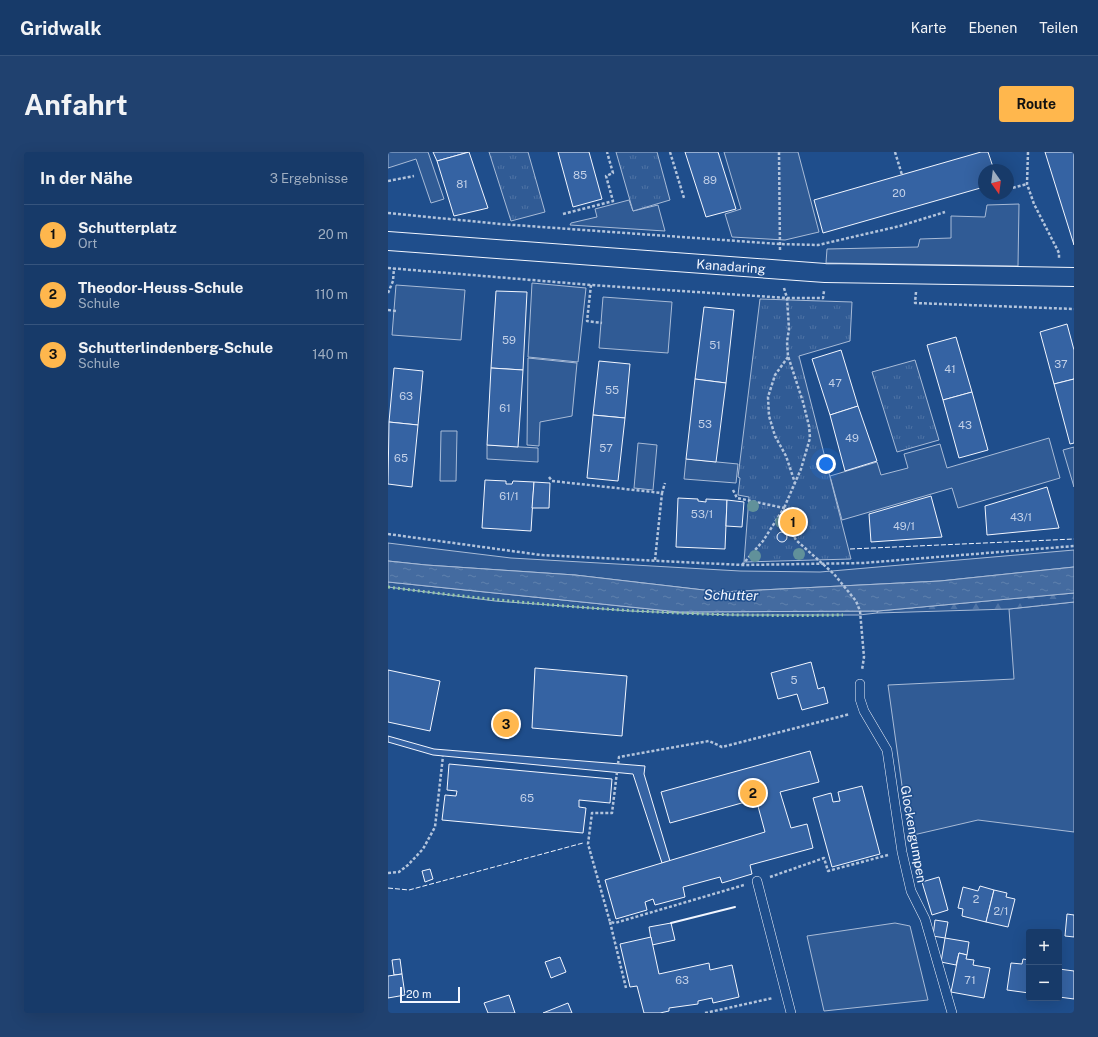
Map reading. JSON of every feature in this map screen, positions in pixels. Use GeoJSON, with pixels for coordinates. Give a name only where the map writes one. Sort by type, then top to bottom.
{"type":"FeatureCollection","features":[{"type":"Feature","properties":{"kind":"street","name":"Kanadaring"},"geometry":{"type":"LineString","coordinates":[[388,241],[825,273],[1067,277]]}},
{"type":"Feature","properties":{"kind":"lane","name":"Glockengumpen"},"geometry":{"type":"LineString","coordinates":[[860,684],[860,699],[864,711],[887,750],[902,852],[911,891],[925,919],[952,1013]]}},
{"type":"Feature","properties":{"kind":"lane"},"geometry":{"type":"LineString","coordinates":[[757,881],[791,1013]]}},
{"type":"Feature","properties":{"kind":"path"},"geometry":{"type":"LineString","coordinates":[[563,214],[613,201],[606,176],[613,173],[607,152]]}},
{"type":"Feature","properties":{"kind":"path"},"geometry":{"type":"LineString","coordinates":[[670,152],[684,198]]}},
{"type":"Feature","properties":{"kind":"path"},"geometry":{"type":"LineString","coordinates":[[742,565],[763,542],[784,508],[795,483],[810,438],[810,426],[788,356],[787,342],[789,329],[787,298],[783,284],[779,244],[779,152]]}},
{"type":"Feature","properties":{"kind":"path"},"geometry":{"type":"LineString","coordinates":[[896,152],[902,175]]}},
{"type":"Feature","properties":{"kind":"path"},"geometry":{"type":"LineString","coordinates":[[1028,152],[1027,184],[1034,204],[1059,253],[1067,277]]}},
{"type":"Feature","properties":{"kind":"path"},"geometry":{"type":"LineString","coordinates":[[388,181],[414,176]]}},
{"type":"Feature","properties":{"kind":"path"},"geometry":{"type":"LineString","coordinates":[[1014,187],[1027,184]]}},
{"type":"Feature","properties":{"kind":"path"},"geometry":{"type":"LineString","coordinates":[[388,213],[500,224],[779,244],[818,245],[900,226],[946,212]]}},
{"type":"Feature","properties":{"kind":"path"},"geometry":{"type":"LineString","coordinates":[[388,268],[591,285],[787,298],[823,298],[825,273]]}},
{"type":"Feature","properties":{"kind":"path"},"geometry":{"type":"LineString","coordinates":[[388,293],[393,281],[394,268]]}},
{"type":"Feature","properties":{"kind":"path"},"geometry":{"type":"LineString","coordinates":[[916,274],[916,303],[1074,309]]}},
{"type":"Feature","properties":{"kind":"path"},"geometry":{"type":"LineString","coordinates":[[591,285],[587,321],[602,323]]}},
{"type":"Feature","properties":{"kind":"path"},"geometry":{"type":"LineString","coordinates":[[388,310],[396,311]]}},
{"type":"Feature","properties":{"kind":"path"},"geometry":{"type":"LineString","coordinates":[[788,356],[775,375],[768,397],[769,416],[775,436],[786,456],[795,483]]}},
{"type":"Feature","properties":{"kind":"path"},"geometry":{"type":"LineString","coordinates":[[549,477],[552,481],[662,493]]}},
{"type":"Feature","properties":{"kind":"path"},"geometry":{"type":"LineString","coordinates":[[655,560],[662,493],[665,484]]}},
{"type":"Feature","properties":{"kind":"path"},"geometry":{"type":"LineString","coordinates":[[733,490],[737,498],[784,508]]}},
{"type":"Feature","properties":{"kind":"path"},"geometry":{"type":"LineString","coordinates":[[784,508],[786,522],[796,540],[841,582],[856,601],[861,618],[864,657],[860,684]]}},
{"type":"Feature","properties":{"kind":"path"},"geometry":{"type":"LineString","coordinates":[[388,534],[541,555],[742,565],[824,565],[1074,546]]}},
{"type":"Feature","properties":{"kind":"path"},"geometry":{"type":"LineString","coordinates":[[618,764],[619,757],[709,741],[722,747],[851,714]]}},
{"type":"Feature","properties":{"kind":"path"},"geometry":{"type":"LineString","coordinates":[[388,873],[399,872],[408,865],[423,849],[435,827],[443,756]]}},
{"type":"Feature","properties":{"kind":"path"},"geometry":{"type":"LineString","coordinates":[[617,772],[612,813],[592,813],[588,844],[610,922],[626,988]]}},
{"type":"Feature","properties":{"kind":"path"},"geometry":{"type":"LineString","coordinates":[[610,922],[615,923],[757,881],[824,858],[828,871],[883,856]]}},
{"type":"Feature","properties":{"kind":"path"},"geometry":{"type":"LineString","coordinates":[[705,1013],[786,995]]}},
{"type":"Feature","properties":{"kind":"shaded area"},"geometry":{"type":"Polygon","coordinates":[[[388,152],[428,152],[444,199],[431,203],[416,159],[388,168],[388,152]]]}},
{"type":"Feature","properties":{"kind":"shaded area"},"geometry":{"type":"Polygon","coordinates":[[[724,152],[798,152],[819,232],[785,240],[732,237],[725,214],[741,209],[724,152]]]}},
{"type":"Feature","properties":{"kind":"shaded area"},"geometry":{"type":"Polygon","coordinates":[[[629,200],[633,211],[658,205],[665,231],[570,225],[571,223],[597,217],[595,209],[629,200]]]}},
{"type":"Feature","properties":{"kind":"shaded area"},"geometry":{"type":"Polygon","coordinates":[[[1019,204],[1018,266],[826,263],[827,249],[918,247],[920,239],[951,238],[951,216],[985,217],[987,205],[1019,204]]]}},
{"type":"Feature","properties":{"kind":"shaded area"},"geometry":{"type":"Polygon","coordinates":[[[532,283],[586,288],[578,362],[528,357],[532,283]]]}},
{"type":"Feature","properties":{"kind":"shaded area"},"geometry":{"type":"Polygon","coordinates":[[[396,285],[465,290],[461,340],[392,335],[396,285]]]}},
{"type":"Feature","properties":{"kind":"shaded area"},"geometry":{"type":"Polygon","coordinates":[[[603,297],[672,302],[668,353],[599,348],[603,297]]]}},
{"type":"Feature","properties":{"kind":"shaded area"},"geometry":{"type":"Polygon","coordinates":[[[528,358],[577,363],[572,416],[540,422],[539,446],[527,445],[528,358]]]}},
{"type":"Feature","properties":{"kind":"shaded area"},"geometry":{"type":"Polygon","coordinates":[[[441,431],[457,431],[456,481],[440,481],[441,431]]]}},
{"type":"Feature","properties":{"kind":"shaded area"},"geometry":{"type":"Polygon","coordinates":[[[1049,438],[1060,478],[958,508],[952,488],[842,520],[830,476],[877,462],[881,475],[908,468],[904,454],[940,444],[947,468],[1049,438]]]}},
{"type":"Feature","properties":{"kind":"shaded area"},"geometry":{"type":"Polygon","coordinates":[[[638,443],[657,445],[653,490],[634,488],[638,443]]]}},
{"type":"Feature","properties":{"kind":"shaded area"},"geometry":{"type":"Polygon","coordinates":[[[487,445],[538,448],[538,462],[487,459],[487,445]]]}},
{"type":"Feature","properties":{"kind":"shaded area"},"geometry":{"type":"Polygon","coordinates":[[[1074,447],[1074,487],[1063,450],[1074,447]]]}},
{"type":"Feature","properties":{"kind":"shaded area"},"geometry":{"type":"Polygon","coordinates":[[[686,459],[738,464],[736,483],[684,479],[686,459]]]}},
{"type":"Feature","properties":{"kind":"shaded area"},"geometry":{"type":"Polygon","coordinates":[[[388,543],[511,558],[740,571],[820,572],[1074,550],[1074,567],[940,581],[721,592],[575,575],[388,561],[388,543]]]}},
{"type":"Feature","properties":{"kind":"shaded area"},"geometry":{"type":"Polygon","coordinates":[[[388,582],[679,612],[878,611],[877,613],[859,615],[731,615],[630,611],[495,601],[388,587],[388,582]]]}},
{"type":"Feature","properties":{"kind":"shaded area"},"geometry":{"type":"Polygon","coordinates":[[[1074,602],[1074,832],[978,820],[909,836],[888,685],[1014,679],[1009,609],[1074,602]]]}},
{"type":"Feature","properties":{"kind":"shaded area"},"geometry":{"type":"Polygon","coordinates":[[[895,923],[910,926],[928,1000],[824,1011],[807,936],[895,923]]]}},
{"type":"Feature","properties":{"kind":"green space"},"geometry":{"type":"Polygon","coordinates":[[[489,152],[528,152],[545,212],[511,221],[489,152]]]}},
{"type":"Feature","properties":{"kind":"green space"},"geometry":{"type":"Polygon","coordinates":[[[616,152],[657,152],[670,200],[633,211],[616,152]]]}},
{"type":"Feature","properties":{"kind":"green space"},"geometry":{"type":"Polygon","coordinates":[[[760,299],[852,302],[850,341],[799,356],[851,559],[744,562],[749,497],[738,495],[740,478],[738,477],[760,299]]]}},
{"type":"Feature","properties":{"kind":"green space"},"geometry":{"type":"Polygon","coordinates":[[[915,360],[939,440],[897,452],[872,372],[915,360]]]}},
{"type":"Feature","properties":{"kind":"green space"},"geometry":{"type":"Polygon","coordinates":[[[1074,593],[1074,602],[1009,609],[877,613],[878,611],[1074,593]]]}},
{"type":"Feature","properties":{"kind":"water","name":"Schutter"},"geometry":{"type":"Polygon","coordinates":[[[388,561],[575,575],[721,592],[940,581],[1074,567],[1074,593],[878,611],[679,612],[388,582],[388,561]]]}},
{"type":"Feature","properties":{"kind":"building"},"geometry":{"type":"Polygon","coordinates":[[[433,152],[469,152],[437,161],[433,152]]]}},
{"type":"Feature","properties":{"kind":"building"},"geometry":{"type":"Polygon","coordinates":[[[469,152],[488,208],[454,216],[437,161],[469,152]]]}},
{"type":"Feature","properties":{"kind":"building"},"geometry":{"type":"Polygon","coordinates":[[[558,152],[589,152],[602,199],[573,207],[558,152]]]}},
{"type":"Feature","properties":{"kind":"building"},"geometry":{"type":"Polygon","coordinates":[[[685,152],[718,152],[736,209],[706,217],[685,152]]]}},
{"type":"Feature","properties":{"kind":"building"},"geometry":{"type":"Polygon","coordinates":[[[981,152],[988,152],[992,164],[978,164],[978,189],[823,233],[814,200],[981,152]]]}},
{"type":"Feature","properties":{"kind":"building"},"geometry":{"type":"Polygon","coordinates":[[[1045,152],[1074,152],[1074,245],[1045,152]]]}},
{"type":"Feature","properties":{"kind":"building"},"geometry":{"type":"Polygon","coordinates":[[[496,291],[527,292],[523,370],[491,368],[496,291]]]}},
{"type":"Feature","properties":{"kind":"building"},"geometry":{"type":"Polygon","coordinates":[[[704,307],[734,310],[726,383],[695,379],[704,307]]]}},
{"type":"Feature","properties":{"kind":"building"},"geometry":{"type":"Polygon","coordinates":[[[1067,324],[1074,350],[1074,379],[1054,384],[1040,332],[1067,324]]]}},
{"type":"Feature","properties":{"kind":"building"},"geometry":{"type":"Polygon","coordinates":[[[956,337],[972,392],[943,400],[927,345],[956,337]]]}},
{"type":"Feature","properties":{"kind":"building"},"geometry":{"type":"Polygon","coordinates":[[[841,350],[858,406],[830,415],[812,359],[841,350]]]}},
{"type":"Feature","properties":{"kind":"building"},"geometry":{"type":"Polygon","coordinates":[[[599,361],[630,364],[625,418],[593,415],[599,361]]]}},
{"type":"Feature","properties":{"kind":"building"},"geometry":{"type":"Polygon","coordinates":[[[394,368],[423,371],[418,425],[389,422],[394,368]]]}},
{"type":"Feature","properties":{"kind":"building"},"geometry":{"type":"Polygon","coordinates":[[[491,368],[523,370],[518,447],[487,445],[491,368]]]}},
{"type":"Feature","properties":{"kind":"building"},"geometry":{"type":"Polygon","coordinates":[[[695,379],[726,383],[716,462],[686,459],[695,379]]]}},
{"type":"Feature","properties":{"kind":"building"},"geometry":{"type":"Polygon","coordinates":[[[1074,379],[1074,443],[1070,444],[1054,384],[1074,379]]]}},
{"type":"Feature","properties":{"kind":"building"},"geometry":{"type":"Polygon","coordinates":[[[972,392],[988,450],[959,458],[943,400],[972,392]]]}},
{"type":"Feature","properties":{"kind":"building"},"geometry":{"type":"Polygon","coordinates":[[[858,406],[877,461],[845,471],[830,415],[858,406]]]}},
{"type":"Feature","properties":{"kind":"building"},"geometry":{"type":"Polygon","coordinates":[[[593,415],[625,418],[618,481],[587,478],[593,415]]]}},
{"type":"Feature","properties":{"kind":"building"},"geometry":{"type":"Polygon","coordinates":[[[389,422],[418,425],[412,487],[388,484],[389,422]]]}},
{"type":"Feature","properties":{"kind":"building"},"geometry":{"type":"Polygon","coordinates":[[[485,480],[506,481],[506,484],[512,484],[513,481],[534,482],[531,531],[482,528],[485,480]]]}},
{"type":"Feature","properties":{"kind":"building"},"geometry":{"type":"Polygon","coordinates":[[[534,482],[550,483],[549,508],[532,508],[534,482]]]}},
{"type":"Feature","properties":{"kind":"building"},"geometry":{"type":"Polygon","coordinates":[[[1047,487],[1059,528],[987,535],[985,506],[1047,487]]]}},
{"type":"Feature","properties":{"kind":"building"},"geometry":{"type":"Polygon","coordinates":[[[931,496],[942,537],[871,542],[869,514],[931,496]]]}},
{"type":"Feature","properties":{"kind":"building"},"geometry":{"type":"Polygon","coordinates":[[[678,498],[698,499],[698,501],[706,502],[706,499],[727,500],[725,549],[676,547],[678,498]]]}},
{"type":"Feature","properties":{"kind":"building"},"geometry":{"type":"Polygon","coordinates":[[[727,500],[744,502],[742,527],[726,526],[727,500]]]}},
{"type":"Feature","properties":{"kind":"building"},"geometry":{"type":"Polygon","coordinates":[[[780,532],[784,532],[786,533],[786,541],[780,542],[777,539],[777,535],[780,532]]]}},
{"type":"Feature","properties":{"kind":"building"},"geometry":{"type":"Polygon","coordinates":[[[811,662],[818,689],[824,687],[828,703],[802,710],[797,694],[778,699],[771,673],[811,662]]]}},
{"type":"Feature","properties":{"kind":"building"},"geometry":{"type":"Polygon","coordinates":[[[535,668],[627,676],[622,736],[532,728],[535,668]]]}},
{"type":"Feature","properties":{"kind":"building"},"geometry":{"type":"Polygon","coordinates":[[[388,670],[440,681],[430,731],[388,722],[388,670]]]}},
{"type":"Feature","properties":{"kind":"building"},"geometry":{"type":"Polygon","coordinates":[[[388,736],[434,749],[645,766],[644,774],[670,861],[662,863],[633,774],[433,755],[388,742],[388,736]]]}},
{"type":"Feature","properties":{"kind":"building"},"geometry":{"type":"Polygon","coordinates":[[[810,751],[819,782],[780,792],[791,828],[807,824],[813,848],[750,865],[752,874],[722,883],[720,877],[683,887],[685,897],[655,905],[653,899],[645,902],[647,910],[616,919],[605,880],[765,832],[756,799],[670,823],[661,792],[810,751]]]}},
{"type":"Feature","properties":{"kind":"building"},"geometry":{"type":"Polygon","coordinates":[[[449,764],[612,779],[610,803],[579,800],[579,807],[586,808],[583,833],[442,820],[445,795],[456,796],[457,791],[447,790],[449,764]]]}},
{"type":"Feature","properties":{"kind":"building"},"geometry":{"type":"Polygon","coordinates":[[[862,786],[880,854],[832,867],[813,798],[831,793],[833,802],[840,801],[838,792],[862,786]]]}},
{"type":"Feature","properties":{"kind":"building"},"geometry":{"type":"Polygon","coordinates":[[[430,869],[433,879],[425,882],[422,871],[430,869]]]}},
{"type":"Feature","properties":{"kind":"building"},"geometry":{"type":"Polygon","coordinates":[[[939,877],[948,910],[932,915],[922,882],[939,877]]]}},
{"type":"Feature","properties":{"kind":"building"},"geometry":{"type":"Polygon","coordinates":[[[980,886],[994,890],[986,922],[962,916],[963,909],[958,908],[963,887],[978,891],[980,886]]]}},
{"type":"Feature","properties":{"kind":"building"},"geometry":{"type":"Polygon","coordinates":[[[994,890],[1007,893],[1006,897],[1015,899],[1008,927],[986,922],[994,890]]]}},
{"type":"Feature","properties":{"kind":"building"},"geometry":{"type":"Polygon","coordinates":[[[1067,914],[1074,915],[1074,937],[1065,936],[1067,914]]]}},
{"type":"Feature","properties":{"kind":"building"},"geometry":{"type":"Polygon","coordinates":[[[935,920],[948,922],[945,938],[933,936],[935,920]]]}},
{"type":"Feature","properties":{"kind":"building"},"geometry":{"type":"Polygon","coordinates":[[[671,923],[675,940],[652,945],[649,927],[671,923]]]}},
{"type":"Feature","properties":{"kind":"building"},"geometry":{"type":"Polygon","coordinates":[[[651,937],[659,974],[709,963],[710,970],[732,965],[739,997],[713,1003],[712,998],[698,1001],[698,1004],[669,1008],[669,1011],[660,1013],[644,1013],[637,986],[630,987],[620,944],[651,937]]]}},
{"type":"Feature","properties":{"kind":"building"},"geometry":{"type":"Polygon","coordinates":[[[945,938],[969,942],[967,955],[959,953],[956,965],[941,962],[945,938]]]}},
{"type":"Feature","properties":{"kind":"building"},"geometry":{"type":"Polygon","coordinates":[[[959,953],[967,955],[966,959],[974,960],[973,965],[990,968],[984,998],[951,992],[959,953]]]}},
{"type":"Feature","properties":{"kind":"building"},"geometry":{"type":"Polygon","coordinates":[[[560,957],[566,972],[551,978],[545,962],[560,957]]]}},
{"type":"Feature","properties":{"kind":"building"},"geometry":{"type":"Polygon","coordinates":[[[400,959],[402,974],[394,975],[392,960],[400,959]]]}},
{"type":"Feature","properties":{"kind":"building"},"geometry":{"type":"Polygon","coordinates":[[[1023,959],[1026,960],[1026,993],[1007,990],[1011,963],[1022,964],[1023,959]]]}},
{"type":"Feature","properties":{"kind":"building"},"geometry":{"type":"Polygon","coordinates":[[[1062,969],[1074,971],[1074,999],[1062,997],[1062,969]]]}},
{"type":"Feature","properties":{"kind":"building"},"geometry":{"type":"Polygon","coordinates":[[[402,974],[405,995],[388,998],[388,976],[402,974]]]}},
{"type":"Feature","properties":{"kind":"building"},"geometry":{"type":"Polygon","coordinates":[[[509,995],[515,1013],[488,1013],[484,1003],[509,995]]]}},
{"type":"Feature","properties":{"kind":"building"},"geometry":{"type":"Polygon","coordinates":[[[568,1003],[572,1013],[543,1013],[568,1003]]]}},
{"type":"Feature","properties":{"kind":"hedge"},"geometry":{"type":"LineString","coordinates":[[388,587],[501,600],[615,610],[729,615],[843,615]]}},
{"type":"Feature","properties":{"kind":"fence"},"geometry":{"type":"LineString","coordinates":[[850,549],[1074,539]]}},
{"type":"Feature","properties":{"kind":"fence"},"geometry":{"type":"LineString","coordinates":[[388,888],[409,890],[583,843]]}},
{"type":"Feature","properties":{"kind":"wall"},"geometry":{"type":"LineString","coordinates":[[671,923],[735,907]]}},
{"type":"Feature","properties":{"kind":"place","name":"Schutterplatz"},"geometry":{"type":"Point","coordinates":[793,522]}},
{"type":"Feature","properties":{"kind":"place","name":"Schutterlindenberg-Schule"},"geometry":{"type":"Point","coordinates":[506,724]}},
{"type":"Feature","properties":{"kind":"place","name":"Theodor-Heuss-Schule"},"geometry":{"type":"Point","coordinates":[753,793]}}]}
